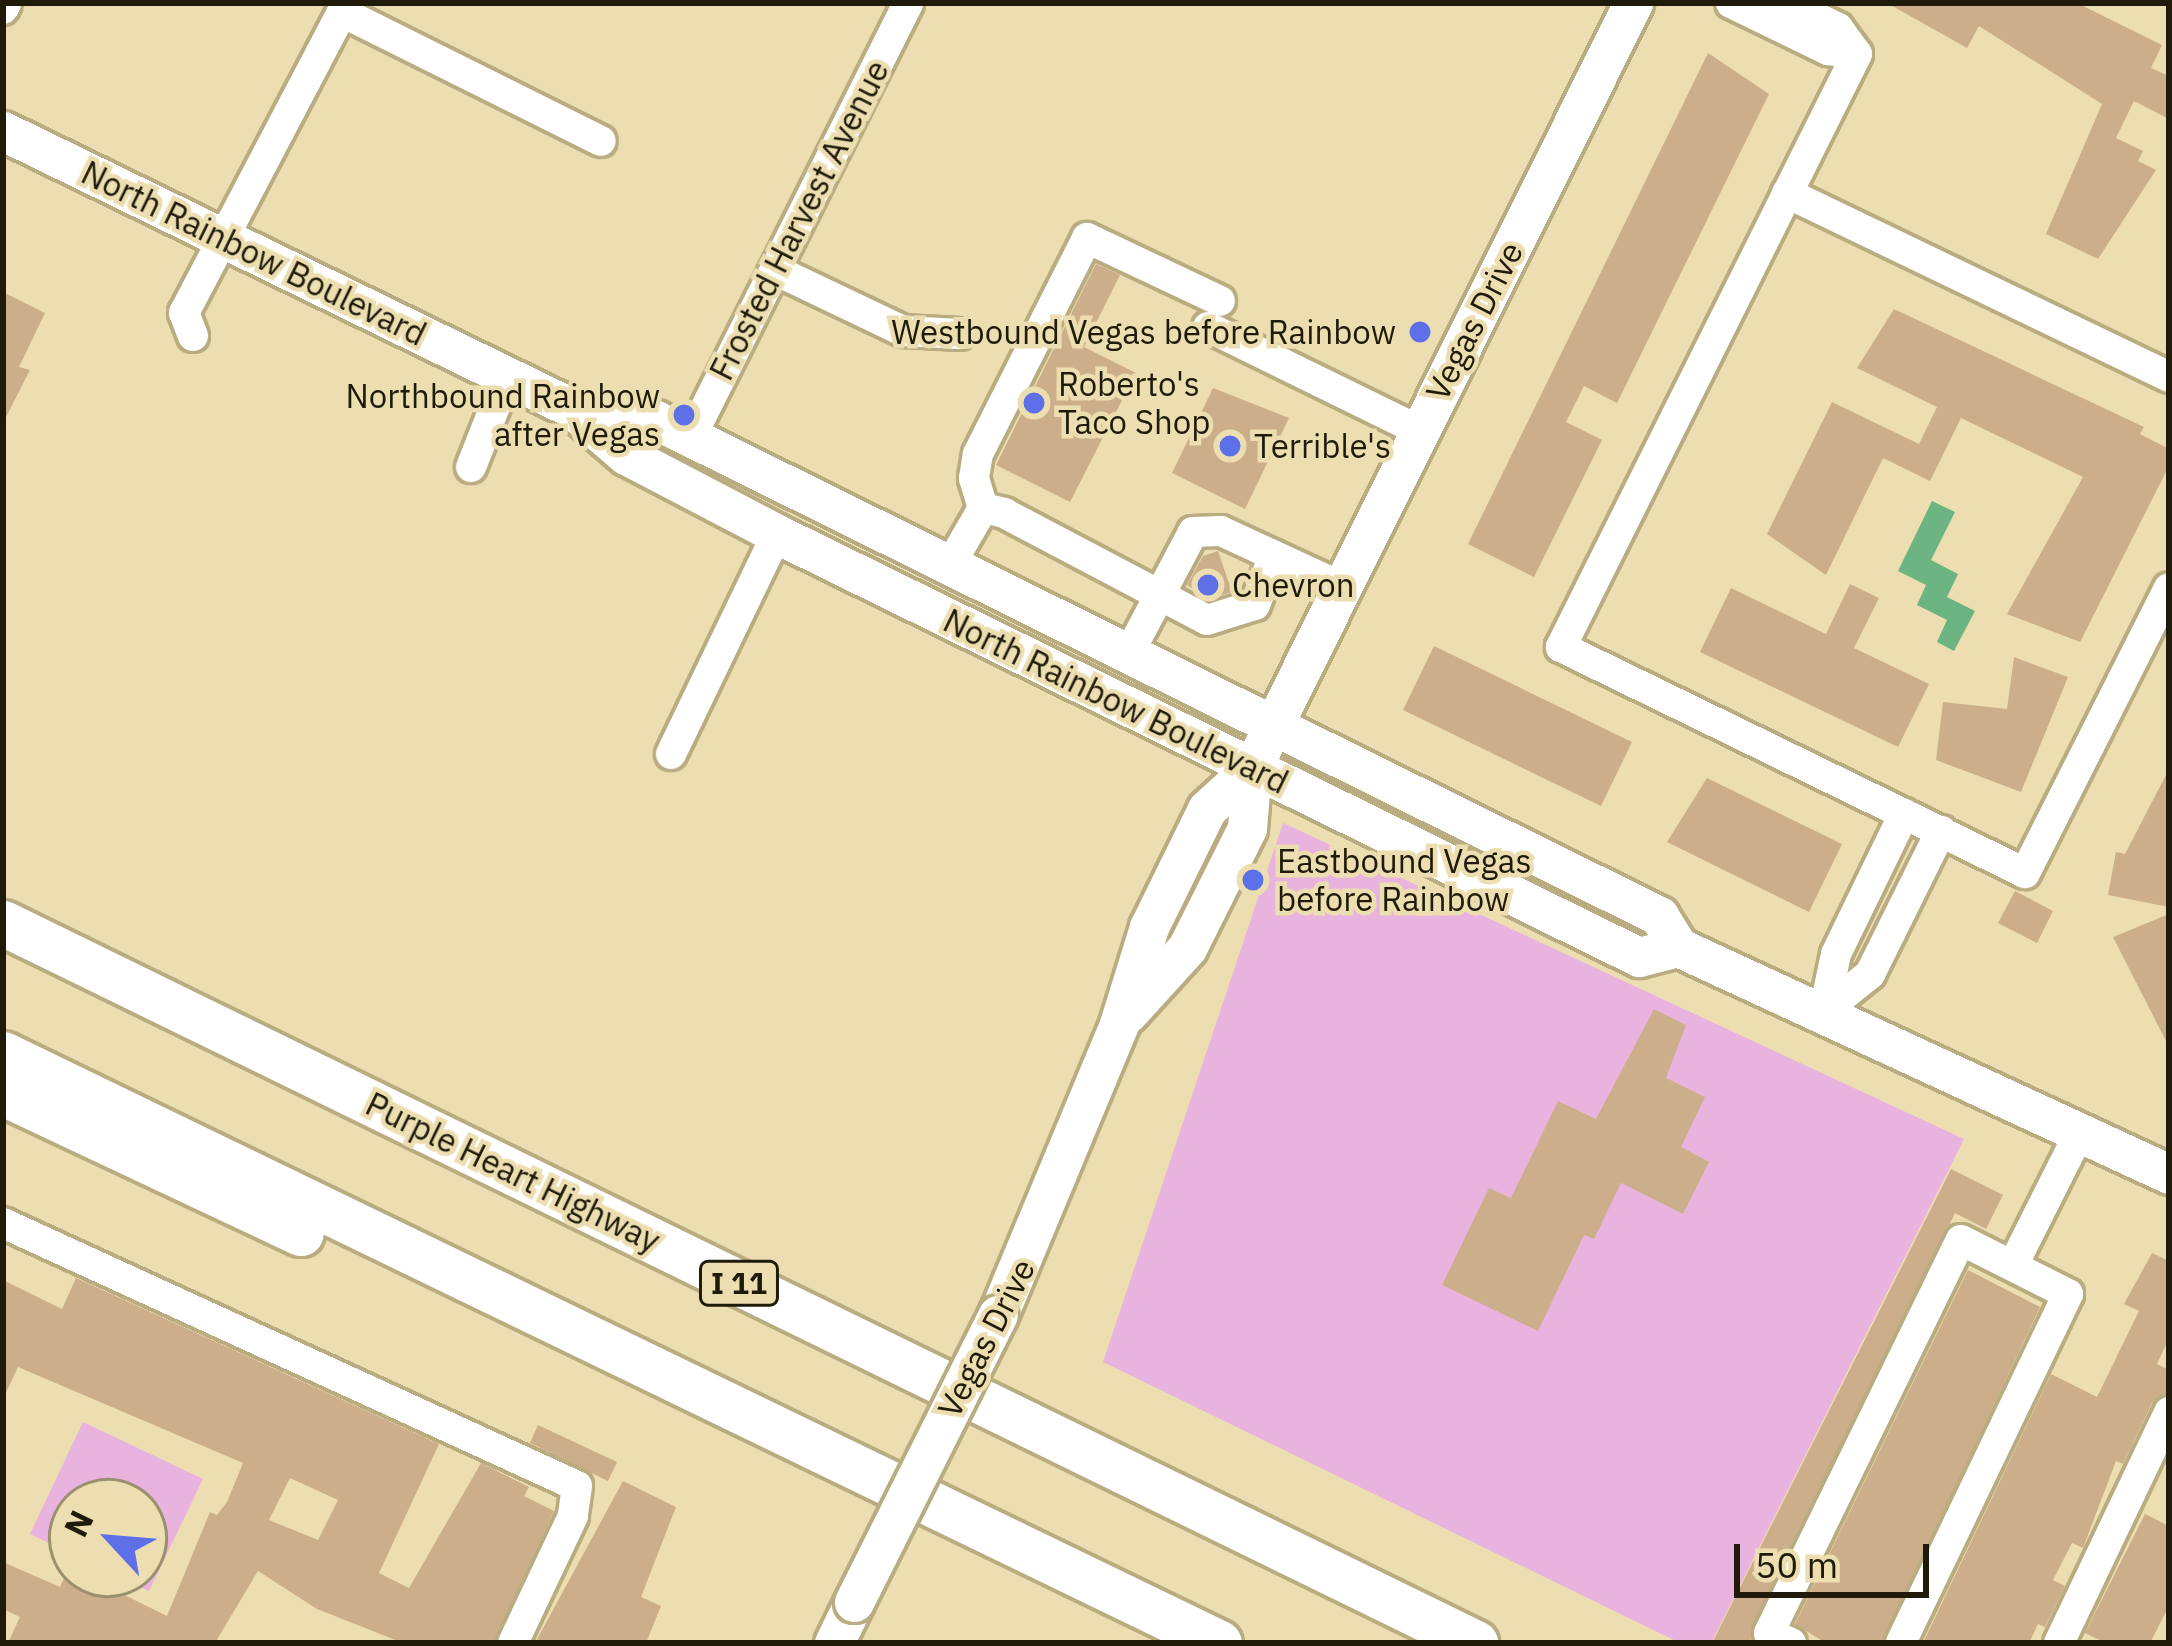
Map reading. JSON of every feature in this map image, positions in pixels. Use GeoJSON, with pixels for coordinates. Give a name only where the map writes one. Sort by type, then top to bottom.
{"type":"FeatureCollection","features":[{"type":"Feature","properties":{"kind":"highway","name":"Purple Heart Highway"},"geometry":{"type":"LineString","coordinates":[[3,923],[1475,1643]]}},
{"type":"Feature","properties":{"kind":"highway"},"geometry":{"type":"LineString","coordinates":[[3,1054],[1219,1643]]}},
{"type":"Feature","properties":{"kind":"highway"},"geometry":{"type":"LineString","coordinates":[[3,1093],[319,1242],[677,1382]]}},
{"type":"Feature","properties":{"kind":"main road","name":"Vegas Drive"},"geometry":{"type":"LineString","coordinates":[[834,1643],[998,1315],[1119,1024],[1187,948],[1247,828],[1252,768],[1633,3]]}},
{"type":"Feature","properties":{"kind":"main road","name":"North Rainbow Boulevard"},"geometry":{"type":"LineString","coordinates":[[3,131],[570,407],[626,455],[777,534],[1639,957],[1678,946]]}},
{"type":"Feature","properties":{"kind":"main road","name":"North Rainbow Boulevard"},"geometry":{"type":"LineString","coordinates":[[570,407],[656,420],[1659,916],[1678,946],[2169,1174]]}},
{"type":"Feature","properties":{"kind":"street","name":"Frosted Harvest Avenue"},"geometry":{"type":"LineString","coordinates":[[691,437],[908,3]]}},
{"type":"Feature","properties":{"kind":"street"},"geometry":{"type":"LineString","coordinates":[[1730,3],[1782,10],[1857,54],[1561,647],[2025,873],[2169,588]]}},
{"type":"Feature","properties":{"kind":"street"},"geometry":{"type":"LineString","coordinates":[[193,336],[184,313],[344,7],[601,141]]}},
{"type":"Feature","properties":{"kind":"street"},"geometry":{"type":"LineString","coordinates":[[1787,193],[2169,376]]}},
{"type":"Feature","properties":{"kind":"street"},"geometry":{"type":"LineString","coordinates":[[950,565],[983,508],[974,478],[978,454],[1088,238],[1420,431]]}},
{"type":"Feature","properties":{"kind":"street"},"geometry":{"type":"LineString","coordinates":[[775,269],[903,331],[960,334]]}},
{"type":"Feature","properties":{"kind":"street"},"geometry":{"type":"LineString","coordinates":[[471,467],[507,376]]}},
{"type":"Feature","properties":{"kind":"street"},"geometry":{"type":"LineString","coordinates":[[983,508],[1160,591],[1207,620],[1255,605],[1274,554]]}},
{"type":"Feature","properties":{"kind":"street"},"geometry":{"type":"LineString","coordinates":[[1130,653],[1192,532],[1221,530],[1342,586]]}},
{"type":"Feature","properties":{"kind":"street"},"geometry":{"type":"LineString","coordinates":[[671,754],[777,534]]}},
{"type":"Feature","properties":{"kind":"street"},"geometry":{"type":"LineString","coordinates":[[1823,1011],[1836,954],[1904,814]]}},
{"type":"Feature","properties":{"kind":"street"},"geometry":{"type":"LineString","coordinates":[[1823,1011],[1870,974],[1941,831]]}},
{"type":"Feature","properties":{"kind":"street"},"geometry":{"type":"LineString","coordinates":[[2013,1265],[2080,1132]]}},
{"type":"Feature","properties":{"kind":"street"},"geometry":{"type":"LineString","coordinates":[[3,1223],[577,1486],[573,1516],[513,1643]]}},
{"type":"Feature","properties":{"kind":"street"},"geometry":{"type":"LineString","coordinates":[[1791,1643],[1769,1633],[1961,1240],[2068,1294],[1901,1643]]}},
{"type":"Feature","properties":{"kind":"street"},"geometry":{"type":"LineString","coordinates":[[2059,1643],[2169,1412]]}},
{"type":"Feature","properties":{"kind":"shaded area"},"geometry":{"type":"Polygon","coordinates":[[[1932,501],[1955,512],[1931,560],[1958,574],[1947,597],[1975,611],[1954,651],[1937,642],[1947,620],[1917,605],[1926,585],[1898,571],[1932,501]]]}},
{"type":"Feature","properties":{"kind":"shaded area"},"geometry":{"type":"Polygon","coordinates":[[[1283,823],[1964,1139],[1711,1643],[1680,1643],[1103,1362],[1283,823]]]}},
{"type":"Feature","properties":{"kind":"shaded area"},"geometry":{"type":"Polygon","coordinates":[[[83,1422],[203,1479],[168,1552],[168,1478],[56,1478],[83,1422]]]}},
{"type":"Feature","properties":{"kind":"shaded area"},"geometry":{"type":"Polygon","coordinates":[[[48,1496],[48,1543],[30,1534],[48,1496]]]}},
{"type":"Feature","properties":{"kind":"building"},"geometry":{"type":"Polygon","coordinates":[[[1887,3],[2077,3],[2162,45],[2151,68],[2169,76],[2169,119],[2134,101],[2116,138],[2143,151],[2138,161],[2156,170],[2098,259],[2046,234],[2102,104],[1979,26],[1967,48],[1887,3]]]}},
{"type":"Feature","properties":{"kind":"building"},"geometry":{"type":"Polygon","coordinates":[[[1708,53],[1769,94],[1617,403],[1584,386],[1566,422],[1602,440],[1534,577],[1468,544],[1708,53]]]}},
{"type":"Feature","properties":{"kind":"building"},"geometry":{"type":"Polygon","coordinates":[[[1096,264],[1120,275],[1084,347],[1136,373],[1070,502],[996,465],[1096,264]]]}},
{"type":"Feature","properties":{"kind":"building"},"geometry":{"type":"Polygon","coordinates":[[[3,292],[45,313],[19,367],[30,370],[3,423],[3,292]]]}},
{"type":"Feature","properties":{"kind":"building"},"geometry":{"type":"Polygon","coordinates":[[[1894,309],[2144,427],[2140,434],[2169,449],[2169,466],[2080,642],[2007,614],[2083,477],[1961,418],[1930,481],[1883,458],[1826,575],[1767,534],[1832,402],[1919,444],[1937,407],[1857,368],[1894,309]]]}},
{"type":"Feature","properties":{"kind":"building","name":"Terrible's"},"geometry":{"type":"Polygon","coordinates":[[[1213,388],[1289,418],[1245,509],[1172,473],[1213,388]]]}},
{"type":"Feature","properties":{"kind":"building"},"geometry":{"type":"Polygon","coordinates":[[[1218,551],[1232,592],[1209,599],[1187,585],[1203,556],[1218,551]]]}},
{"type":"Feature","properties":{"kind":"building"},"geometry":{"type":"Polygon","coordinates":[[[1850,584],[1879,598],[1854,648],[1929,684],[1898,747],[1700,652],[1731,588],[1826,634],[1850,584]]]}},
{"type":"Feature","properties":{"kind":"building"},"geometry":{"type":"Polygon","coordinates":[[[1434,646],[1632,742],[1601,806],[1403,710],[1434,646]]]}},
{"type":"Feature","properties":{"kind":"building"},"geometry":{"type":"Polygon","coordinates":[[[2014,657],[2068,677],[2021,792],[1936,760],[1943,702],[2007,709],[2014,657]]]}},
{"type":"Feature","properties":{"kind":"building"},"geometry":{"type":"Polygon","coordinates":[[[2169,769],[2169,907],[2108,895],[2116,852],[2125,854],[2169,769]]]}},
{"type":"Feature","properties":{"kind":"building"},"geometry":{"type":"Polygon","coordinates":[[[1707,778],[1842,844],[1809,912],[1667,842],[1707,778]]]}},
{"type":"Feature","properties":{"kind":"building"},"geometry":{"type":"Polygon","coordinates":[[[2015,891],[2053,911],[2037,943],[1998,923],[2015,891]]]}},
{"type":"Feature","properties":{"kind":"building"},"geometry":{"type":"Polygon","coordinates":[[[2169,914],[2169,1047],[2113,937],[2169,914]]]}},
{"type":"Feature","properties":{"kind":"building"},"geometry":{"type":"Polygon","coordinates":[[[1654,1009],[1686,1025],[1666,1078],[1705,1097],[1681,1147],[1709,1162],[1683,1214],[1621,1183],[1594,1239],[1584,1235],[1538,1331],[1442,1285],[1489,1188],[1511,1198],[1558,1101],[1596,1119],[1654,1009]]]}},
{"type":"Feature","properties":{"kind":"building"},"geometry":{"type":"Polygon","coordinates":[[[1951,1169],[2003,1195],[1986,1229],[1955,1213],[1749,1643],[1712,1643],[1951,1169]]]}},
{"type":"Feature","properties":{"kind":"building"},"geometry":{"type":"Polygon","coordinates":[[[2152,1253],[2169,1261],[2169,1338],[2157,1364],[2169,1370],[2169,1393],[2152,1403],[2123,1464],[2116,1461],[2083,1548],[2072,1543],[2053,1580],[2065,1586],[2045,1627],[2038,1624],[2029,1643],[1923,1643],[2051,1374],[2097,1397],[2139,1311],[2124,1304],[2152,1253]]]}},
{"type":"Feature","properties":{"kind":"building"},"geometry":{"type":"Polygon","coordinates":[[[1968,1270],[2040,1307],[1882,1643],[1826,1643],[1795,1624],[1968,1270]]]}},
{"type":"Feature","properties":{"kind":"building"},"geometry":{"type":"Polygon","coordinates":[[[76,1278],[439,1444],[379,1573],[409,1588],[481,1463],[529,1487],[524,1496],[554,1511],[494,1643],[403,1643],[317,1609],[258,1571],[215,1643],[8,1643],[20,1617],[3,1609],[3,1562],[48,1582],[48,1598],[131,1598],[167,1616],[210,1512],[217,1515],[227,1502],[243,1463],[18,1367],[3,1399],[3,1280],[62,1309],[76,1278]],[[290,1478],[269,1520],[318,1540],[338,1500],[290,1478]]]}},
{"type":"Feature","properties":{"kind":"building"},"geometry":{"type":"Polygon","coordinates":[[[538,1425],[617,1462],[608,1481],[530,1443],[538,1425]]]}},
{"type":"Feature","properties":{"kind":"building"},"geometry":{"type":"Polygon","coordinates":[[[623,1481],[676,1507],[641,1597],[661,1606],[646,1643],[535,1643],[623,1481]]]}},
{"type":"Feature","properties":{"kind":"building"},"geometry":{"type":"Polygon","coordinates":[[[2145,1514],[2169,1526],[2169,1606],[2150,1643],[2106,1643],[2085,1633],[2145,1514]]]}},
{"type":"Feature","properties":{"kind":"place","name":"Westbound Vegas before Rainbow"},"geometry":{"type":"Point","coordinates":[1420,332]}},
{"type":"Feature","properties":{"kind":"place","name":"Roberto's Taco Shop"},"geometry":{"type":"Point","coordinates":[1034,403]}},
{"type":"Feature","properties":{"kind":"place","name":"Northbound Rainbow after Vegas"},"geometry":{"type":"Point","coordinates":[684,415]}},
{"type":"Feature","properties":{"kind":"place","name":"Terrible's"},"geometry":{"type":"Point","coordinates":[1230,446]}},
{"type":"Feature","properties":{"kind":"place","name":"Chevron"},"geometry":{"type":"Point","coordinates":[1208,585]}},
{"type":"Feature","properties":{"kind":"place","name":"Eastbound Vegas before Rainbow"},"geometry":{"type":"Point","coordinates":[1253,880]}}]}
